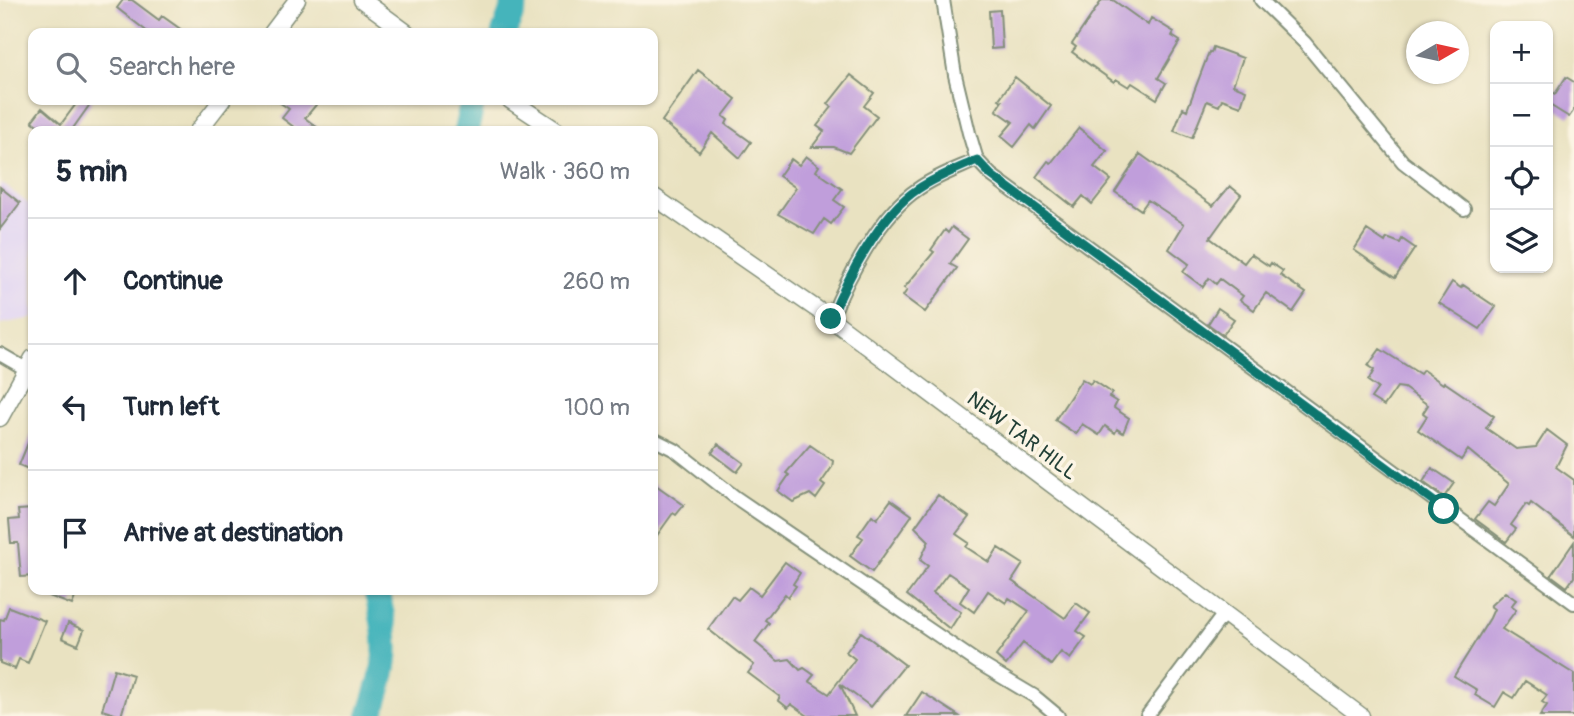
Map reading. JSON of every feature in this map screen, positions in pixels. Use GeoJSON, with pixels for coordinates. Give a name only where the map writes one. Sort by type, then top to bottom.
{"type":"FeatureCollection","features":[{"type":"Feature","properties":{"kind":"street"},"geometry":{"type":"LineString","coordinates":[[276,28],[297,0]]}},
{"type":"Feature","properties":{"kind":"street"},"geometry":{"type":"LineString","coordinates":[[362,0],[400,28]]}},
{"type":"Feature","properties":{"kind":"street"},"geometry":{"type":"LineString","coordinates":[[943,0],[955,75],[977,160],[991,175],[1574,603]]}},
{"type":"Feature","properties":{"kind":"street"},"geometry":{"type":"LineString","coordinates":[[1261,0],[1305,43],[1403,162],[1464,209]]}},
{"type":"Feature","properties":{"kind":"street"},"geometry":{"type":"LineString","coordinates":[[202,126],[218,105]]}},
{"type":"Feature","properties":{"kind":"street"},"geometry":{"type":"LineString","coordinates":[[518,105],[549,126]]}},
{"type":"Feature","properties":{"kind":"street"},"geometry":{"type":"LineString","coordinates":[[831,319],[844,287],[898,205],[918,188],[977,160]]}},
{"type":"Feature","properties":{"kind":"street","name":"NEW TAR HILL"},"geometry":{"type":"LineString","coordinates":[[658,199],[831,319],[1361,716]]}},
{"type":"Feature","properties":{"kind":"street"},"geometry":{"type":"LineString","coordinates":[[0,354],[28,363]]}},
{"type":"Feature","properties":{"kind":"street"},"geometry":{"type":"LineString","coordinates":[[0,418],[28,368]]}},
{"type":"Feature","properties":{"kind":"street"},"geometry":{"type":"LineString","coordinates":[[658,442],[675,450],[735,497],[977,663],[1034,696],[1058,716]]}},
{"type":"Feature","properties":{"kind":"street"},"geometry":{"type":"LineString","coordinates":[[1147,716],[1223,615]]}},
{"type":"Feature","properties":{"kind":"shaded area"},"geometry":{"type":"Polygon","coordinates":[[[0,182],[28,203],[28,319],[0,324],[0,182]]]}},
{"type":"Feature","properties":{"kind":"building"},"geometry":{"type":"Polygon","coordinates":[[[123,0],[132,0],[159,20],[162,16],[179,28],[143,28],[117,8],[123,0]]]}},
{"type":"Feature","properties":{"kind":"building"},"geometry":{"type":"Polygon","coordinates":[[[1102,0],[1113,0],[1148,25],[1151,18],[1174,32],[1172,36],[1180,41],[1158,78],[1166,83],[1157,99],[1132,83],[1129,87],[1116,79],[1114,82],[1072,52],[1076,47],[1072,44],[1102,0]]]}},
{"type":"Feature","properties":{"kind":"building"},"geometry":{"type":"Polygon","coordinates":[[[1000,10],[1002,48],[991,49],[989,11],[1000,10]]]}},
{"type":"Feature","properties":{"kind":"building"},"geometry":{"type":"Polygon","coordinates":[[[1213,47],[1243,58],[1233,85],[1246,90],[1241,106],[1222,99],[1219,106],[1207,101],[1192,138],[1174,131],[1183,108],[1187,110],[1213,47]]]}},
{"type":"Feature","properties":{"kind":"building"},"geometry":{"type":"Polygon","coordinates":[[[698,70],[736,99],[723,116],[728,120],[726,124],[751,142],[740,158],[712,133],[699,152],[662,121],[698,70]]]}},
{"type":"Feature","properties":{"kind":"building"},"geometry":{"type":"Polygon","coordinates":[[[851,75],[874,93],[864,106],[877,116],[849,153],[834,147],[812,147],[824,131],[817,126],[832,107],[828,104],[851,75]]]}},
{"type":"Feature","properties":{"kind":"building"},"geometry":{"type":"Polygon","coordinates":[[[1015,77],[1051,106],[1035,129],[1031,125],[1014,147],[1001,136],[1013,122],[996,110],[1002,101],[999,99],[1015,77]]]}},
{"type":"Feature","properties":{"kind":"building"},"geometry":{"type":"Polygon","coordinates":[[[1566,77],[1574,82],[1574,110],[1569,117],[1553,107],[1553,93],[1555,94],[1566,77]]]}},
{"type":"Feature","properties":{"kind":"building"},"geometry":{"type":"Polygon","coordinates":[[[75,105],[89,105],[75,126],[38,126],[32,121],[42,108],[61,124],[75,105]]]}},
{"type":"Feature","properties":{"kind":"building"},"geometry":{"type":"Polygon","coordinates":[[[283,105],[316,105],[305,118],[315,126],[292,126],[282,118],[289,109],[283,105]]]}},
{"type":"Feature","properties":{"kind":"building"},"geometry":{"type":"Polygon","coordinates":[[[1079,128],[1107,151],[1094,167],[1111,180],[1092,204],[1083,196],[1074,207],[1036,177],[1079,128]]]}},
{"type":"Feature","properties":{"kind":"building"},"geometry":{"type":"Polygon","coordinates":[[[1140,154],[1213,206],[1230,186],[1241,195],[1210,238],[1244,263],[1251,254],[1269,266],[1271,263],[1283,271],[1280,275],[1306,293],[1293,312],[1266,293],[1254,310],[1240,300],[1243,296],[1220,279],[1216,284],[1209,278],[1203,287],[1183,272],[1189,264],[1169,249],[1184,224],[1148,200],[1141,210],[1115,192],[1140,154]]]}},
{"type":"Feature","properties":{"kind":"building"},"geometry":{"type":"Polygon","coordinates":[[[806,156],[819,166],[816,171],[842,189],[834,200],[844,207],[831,224],[824,219],[814,234],[778,214],[796,188],[779,176],[791,159],[799,165],[806,156]]]}},
{"type":"Feature","properties":{"kind":"building"},"geometry":{"type":"Polygon","coordinates":[[[0,187],[20,203],[0,229],[0,187]]]}},
{"type":"Feature","properties":{"kind":"building"},"geometry":{"type":"Polygon","coordinates":[[[952,227],[968,239],[950,264],[957,268],[925,312],[903,296],[907,290],[904,288],[934,252],[931,250],[945,230],[948,233],[952,227]]]}},
{"type":"Feature","properties":{"kind":"building"},"geometry":{"type":"Polygon","coordinates":[[[1367,230],[1385,242],[1387,238],[1400,243],[1402,239],[1415,248],[1395,278],[1354,250],[1367,230]]]}},
{"type":"Feature","properties":{"kind":"building"},"geometry":{"type":"Polygon","coordinates":[[[1452,282],[1461,288],[1463,285],[1496,307],[1480,329],[1439,303],[1452,282]]]}},
{"type":"Feature","properties":{"kind":"building"},"geometry":{"type":"Polygon","coordinates":[[[1218,308],[1234,319],[1223,335],[1208,324],[1218,308]]]}},
{"type":"Feature","properties":{"kind":"building"},"geometry":{"type":"Polygon","coordinates":[[[1380,349],[1420,374],[1423,370],[1443,384],[1444,382],[1494,416],[1486,428],[1516,449],[1536,447],[1547,430],[1567,445],[1556,467],[1574,480],[1574,536],[1531,503],[1529,506],[1526,504],[1511,525],[1516,529],[1506,542],[1475,519],[1488,502],[1494,506],[1509,484],[1468,450],[1461,460],[1418,430],[1427,416],[1423,413],[1428,405],[1404,388],[1397,387],[1384,406],[1371,398],[1378,388],[1368,381],[1374,370],[1368,366],[1380,349]]]}},
{"type":"Feature","properties":{"kind":"building"},"geometry":{"type":"Polygon","coordinates":[[[1082,379],[1090,384],[1093,380],[1112,393],[1109,397],[1117,402],[1114,408],[1129,418],[1123,433],[1117,429],[1115,433],[1105,426],[1099,435],[1082,424],[1076,434],[1055,420],[1082,379]]]}},
{"type":"Feature","properties":{"kind":"building"},"geometry":{"type":"Polygon","coordinates":[[[28,443],[28,469],[19,465],[28,443]]]}},
{"type":"Feature","properties":{"kind":"building"},"geometry":{"type":"Polygon","coordinates":[[[718,444],[744,463],[737,472],[712,453],[718,444]]]}},
{"type":"Feature","properties":{"kind":"building"},"geometry":{"type":"Polygon","coordinates":[[[810,445],[833,461],[832,467],[821,483],[825,486],[816,499],[810,494],[793,502],[778,491],[789,475],[786,473],[810,445]]]}},
{"type":"Feature","properties":{"kind":"building"},"geometry":{"type":"Polygon","coordinates":[[[1432,468],[1454,483],[1444,497],[1423,482],[1432,468]]]}},
{"type":"Feature","properties":{"kind":"building"},"geometry":{"type":"Polygon","coordinates":[[[658,487],[684,505],[676,515],[673,513],[658,534],[658,487]]]}},
{"type":"Feature","properties":{"kind":"building"},"geometry":{"type":"Polygon","coordinates":[[[938,495],[969,517],[956,534],[969,543],[966,547],[989,562],[998,548],[1023,564],[1012,581],[1065,618],[1076,603],[1090,613],[1077,631],[1086,637],[1070,659],[1061,652],[1051,665],[1023,643],[1006,665],[996,656],[1029,611],[1009,598],[1006,603],[988,591],[974,612],[960,602],[969,587],[948,573],[933,593],[961,612],[950,629],[907,595],[928,566],[920,560],[929,541],[915,527],[938,495]]]}},
{"type":"Feature","properties":{"kind":"building"},"geometry":{"type":"Polygon","coordinates":[[[891,500],[912,515],[872,572],[850,556],[863,538],[858,535],[872,515],[877,519],[891,500]]]}},
{"type":"Feature","properties":{"kind":"building"},"geometry":{"type":"Polygon","coordinates":[[[28,509],[28,576],[21,577],[18,543],[11,543],[9,520],[19,519],[18,510],[28,509]]]}},
{"type":"Feature","properties":{"kind":"building"},"geometry":{"type":"Polygon","coordinates":[[[1574,542],[1574,577],[1567,587],[1551,575],[1574,542]]]}},
{"type":"Feature","properties":{"kind":"building"},"geometry":{"type":"Polygon","coordinates":[[[785,562],[800,573],[793,584],[796,586],[788,597],[785,594],[765,620],[769,623],[755,642],[778,661],[790,659],[800,670],[804,668],[814,675],[809,681],[829,694],[855,659],[846,652],[861,632],[905,665],[871,707],[840,684],[855,716],[808,716],[791,704],[788,708],[778,700],[780,697],[748,673],[754,665],[708,629],[732,596],[738,600],[749,587],[760,595],[785,562]]]}},
{"type":"Feature","properties":{"kind":"building"},"geometry":{"type":"Polygon","coordinates":[[[1505,592],[1516,600],[1511,606],[1516,610],[1502,629],[1574,674],[1574,716],[1540,716],[1547,705],[1542,702],[1547,695],[1525,681],[1514,698],[1504,692],[1495,707],[1475,695],[1477,690],[1454,676],[1490,618],[1494,609],[1490,606],[1505,592]]]}},
{"type":"Feature","properties":{"kind":"building"},"geometry":{"type":"Polygon","coordinates":[[[47,595],[76,595],[72,605],[47,595]]]}},
{"type":"Feature","properties":{"kind":"building"},"geometry":{"type":"Polygon","coordinates":[[[9,607],[45,621],[28,663],[19,659],[15,669],[0,663],[0,619],[4,620],[9,607]]]}},
{"type":"Feature","properties":{"kind":"building"},"geometry":{"type":"Polygon","coordinates":[[[68,623],[84,630],[78,645],[62,638],[68,623]]]}},
{"type":"Feature","properties":{"kind":"building"},"geometry":{"type":"Polygon","coordinates":[[[114,669],[133,675],[121,716],[102,710],[114,669]]]}},
{"type":"Feature","properties":{"kind":"building"},"geometry":{"type":"Polygon","coordinates":[[[922,692],[959,716],[906,716],[922,692]]]}},
{"type":"Feature","properties":{"kind":"waterway"},"geometry":{"type":"LineString","coordinates":[[506,28],[516,0]]}},
{"type":"Feature","properties":{"kind":"waterway"},"geometry":{"type":"LineString","coordinates":[[467,126],[472,105]]}},
{"type":"Feature","properties":{"kind":"waterway"},"geometry":{"type":"LineString","coordinates":[[370,716],[381,681],[385,654],[384,626],[377,595]]}},
{"type":"Feature","properties":{"kind":"route"},"geometry":{"type":"LineString","coordinates":[[831,319],[844,287],[898,205],[918,188],[977,160],[991,175],[1444,509]]}}]}
